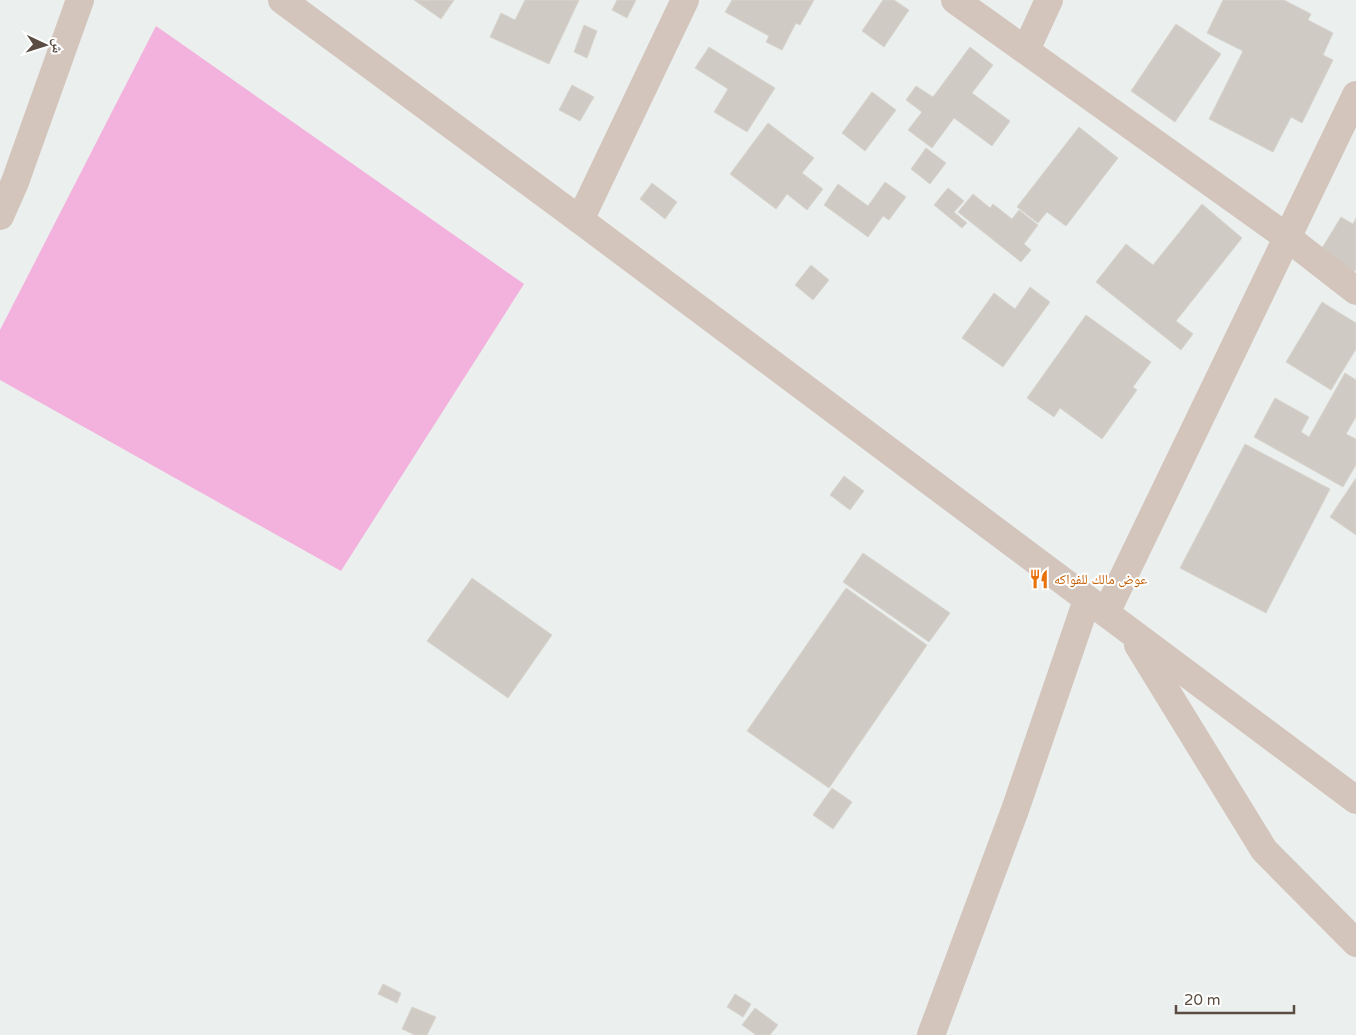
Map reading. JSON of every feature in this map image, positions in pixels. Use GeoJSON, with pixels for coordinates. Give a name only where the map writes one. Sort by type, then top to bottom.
{"type":"FeatureCollection","features":[{"type":"Feature","properties":{"kind":"street"},"geometry":{"type":"LineString","coordinates":[[0,216],[15,182],[80,0]]}},
{"type":"Feature","properties":{"kind":"street"},"geometry":{"type":"LineString","coordinates":[[282,0],[580,220],[1356,800]]}},
{"type":"Feature","properties":{"kind":"street"},"geometry":{"type":"LineString","coordinates":[[580,220],[685,0]]}},
{"type":"Feature","properties":{"kind":"street"},"geometry":{"type":"LineString","coordinates":[[955,0],[1288,238],[1356,291]]}},
{"type":"Feature","properties":{"kind":"street"},"geometry":{"type":"LineString","coordinates":[[1026,50],[1049,0]]}},
{"type":"Feature","properties":{"kind":"street"},"geometry":{"type":"LineString","coordinates":[[931,1035],[1015,810],[1096,606],[1288,238],[1356,95]]}},
{"type":"Feature","properties":{"kind":"street"},"geometry":{"type":"LineString","coordinates":[[1131,633],[1264,850],[1356,943]]}},
{"type":"Feature","properties":{"kind":"shaded area"},"geometry":{"type":"Polygon","coordinates":[[[156,26],[524,284],[341,571],[0,380],[0,330],[156,26]]]}},
{"type":"Feature","properties":{"kind":"building"},"geometry":{"type":"Polygon","coordinates":[[[414,0],[454,0],[441,19],[414,0]]]}},
{"type":"Feature","properties":{"kind":"building"},"geometry":{"type":"Polygon","coordinates":[[[525,0],[579,0],[549,64],[490,37],[501,13],[515,20],[525,0]]]}},
{"type":"Feature","properties":{"kind":"building"},"geometry":{"type":"Polygon","coordinates":[[[617,0],[636,0],[627,18],[612,10],[617,0]]]}},
{"type":"Feature","properties":{"kind":"building"},"geometry":{"type":"Polygon","coordinates":[[[732,0],[814,0],[800,25],[796,23],[782,50],[766,42],[769,36],[725,12],[732,0]]]}},
{"type":"Feature","properties":{"kind":"building"},"geometry":{"type":"Polygon","coordinates":[[[883,0],[894,0],[909,10],[884,47],[862,31],[883,0]]]}},
{"type":"Feature","properties":{"kind":"building"},"geometry":{"type":"Polygon","coordinates":[[[1223,0],[1284,0],[1311,14],[1308,20],[1333,33],[1323,55],[1333,60],[1302,123],[1291,117],[1273,152],[1209,119],[1243,51],[1207,33],[1223,0]]]}},
{"type":"Feature","properties":{"kind":"building"},"geometry":{"type":"Polygon","coordinates":[[[1176,24],[1221,54],[1175,122],[1131,91],[1176,24]]]}},
{"type":"Feature","properties":{"kind":"building"},"geometry":{"type":"Polygon","coordinates":[[[584,25],[597,31],[587,58],[574,52],[584,25]]]}},
{"type":"Feature","properties":{"kind":"building"},"geometry":{"type":"Polygon","coordinates":[[[709,47],[775,88],[747,132],[714,112],[728,89],[695,68],[709,47]]]}},
{"type":"Feature","properties":{"kind":"building"},"geometry":{"type":"Polygon","coordinates":[[[970,47],[993,65],[972,93],[1010,121],[992,146],[954,118],[932,148],[908,130],[922,112],[906,100],[916,86],[933,97],[970,47]]]}},
{"type":"Feature","properties":{"kind":"building"},"geometry":{"type":"Polygon","coordinates":[[[572,85],[594,97],[580,121],[559,110],[572,85]]]}},
{"type":"Feature","properties":{"kind":"building"},"geometry":{"type":"Polygon","coordinates":[[[872,92],[896,110],[865,151],[842,133],[872,92]]]}},
{"type":"Feature","properties":{"kind":"building"},"geometry":{"type":"Polygon","coordinates":[[[768,123],[814,158],[802,173],[823,189],[807,210],[787,194],[776,209],[730,174],[768,123]]]}},
{"type":"Feature","properties":{"kind":"building"},"geometry":{"type":"Polygon","coordinates":[[[1079,127],[1118,158],[1066,226],[1047,212],[1038,223],[1017,207],[1079,127]]]}},
{"type":"Feature","properties":{"kind":"building"},"geometry":{"type":"Polygon","coordinates":[[[926,148],[946,163],[930,184],[911,169],[926,148]]]}},
{"type":"Feature","properties":{"kind":"building"},"geometry":{"type":"Polygon","coordinates":[[[885,182],[906,197],[889,220],[883,216],[868,237],[824,205],[838,184],[868,206],[885,182]]]}},
{"type":"Feature","properties":{"kind":"building"},"geometry":{"type":"Polygon","coordinates":[[[652,183],[677,202],[665,219],[640,199],[652,183]]]}},
{"type":"Feature","properties":{"kind":"building"},"geometry":{"type":"Polygon","coordinates":[[[948,188],[964,201],[954,212],[967,223],[962,228],[934,205],[948,188]]]}},
{"type":"Feature","properties":{"kind":"building"},"geometry":{"type":"Polygon","coordinates":[[[973,194],[990,208],[993,204],[1012,219],[1019,210],[1038,225],[1024,244],[1031,250],[1021,262],[958,212],[973,194]]]}},
{"type":"Feature","properties":{"kind":"building"},"geometry":{"type":"Polygon","coordinates":[[[1202,204],[1242,238],[1176,321],[1193,334],[1181,350],[1096,282],[1126,244],[1153,265],[1202,204]]]}},
{"type":"Feature","properties":{"kind":"building"},"geometry":{"type":"Polygon","coordinates":[[[1341,217],[1353,224],[1356,218],[1356,269],[1353,274],[1319,253],[1341,217]]]}},
{"type":"Feature","properties":{"kind":"building"},"geometry":{"type":"Polygon","coordinates":[[[811,265],[829,280],[813,300],[795,285],[811,265]]]}},
{"type":"Feature","properties":{"kind":"building"},"geometry":{"type":"Polygon","coordinates":[[[1030,287],[1050,302],[1003,367],[962,338],[994,293],[1015,309],[1030,287]]]}},
{"type":"Feature","properties":{"kind":"building"},"geometry":{"type":"Polygon","coordinates":[[[1322,302],[1356,323],[1356,349],[1331,390],[1286,362],[1322,302]]]}},
{"type":"Feature","properties":{"kind":"building"},"geometry":{"type":"Polygon","coordinates":[[[1086,315],[1151,362],[1133,387],[1137,390],[1102,439],[1060,408],[1054,417],[1027,398],[1086,315]]]}},
{"type":"Feature","properties":{"kind":"building"},"geometry":{"type":"Polygon","coordinates":[[[1345,373],[1356,380],[1356,417],[1346,434],[1356,439],[1356,465],[1343,487],[1254,437],[1275,398],[1309,417],[1301,432],[1309,437],[1345,373]]]}},
{"type":"Feature","properties":{"kind":"building"},"geometry":{"type":"Polygon","coordinates":[[[1245,444],[1330,489],[1266,613],[1180,568],[1245,444]]]}},
{"type":"Feature","properties":{"kind":"building"},"geometry":{"type":"Polygon","coordinates":[[[844,476],[864,491],[850,510],[830,495],[844,476]]]}},
{"type":"Feature","properties":{"kind":"building"},"geometry":{"type":"Polygon","coordinates":[[[1356,478],[1356,535],[1330,517],[1356,478]]]}},
{"type":"Feature","properties":{"kind":"building"},"geometry":{"type":"Polygon","coordinates":[[[863,553],[950,613],[929,642],[843,582],[863,553]]]}},
{"type":"Feature","properties":{"kind":"building"},"geometry":{"type":"Polygon","coordinates":[[[472,578],[552,635],[508,698],[427,641],[472,578]]]}},
{"type":"Feature","properties":{"kind":"building"},"geometry":{"type":"Polygon","coordinates":[[[846,588],[927,645],[829,788],[747,731],[846,588]]]}},
{"type":"Feature","properties":{"kind":"building"},"geometry":{"type":"Polygon","coordinates":[[[832,788],[852,802],[833,829],[813,815],[832,788]]]}},
{"type":"Feature","properties":{"kind":"building"},"geometry":{"type":"Polygon","coordinates":[[[383,984],[401,993],[397,1003],[378,994],[383,984]]]}},
{"type":"Feature","properties":{"kind":"building"},"geometry":{"type":"Polygon","coordinates":[[[735,994],[751,1004],[743,1017],[727,1007],[735,994]]]}},
{"type":"Feature","properties":{"kind":"building"},"geometry":{"type":"Polygon","coordinates":[[[412,1007],[436,1017],[427,1035],[415,1035],[402,1029],[412,1007]]]}},
{"type":"Feature","properties":{"kind":"building"},"geometry":{"type":"Polygon","coordinates":[[[755,1008],[778,1025],[770,1035],[756,1035],[742,1025],[755,1008]]]}},
{"type":"Feature","properties":{"kind":"place","name":"عوض مالك للفواكه"},"geometry":{"type":"Point","coordinates":[1039,579]}}]}
